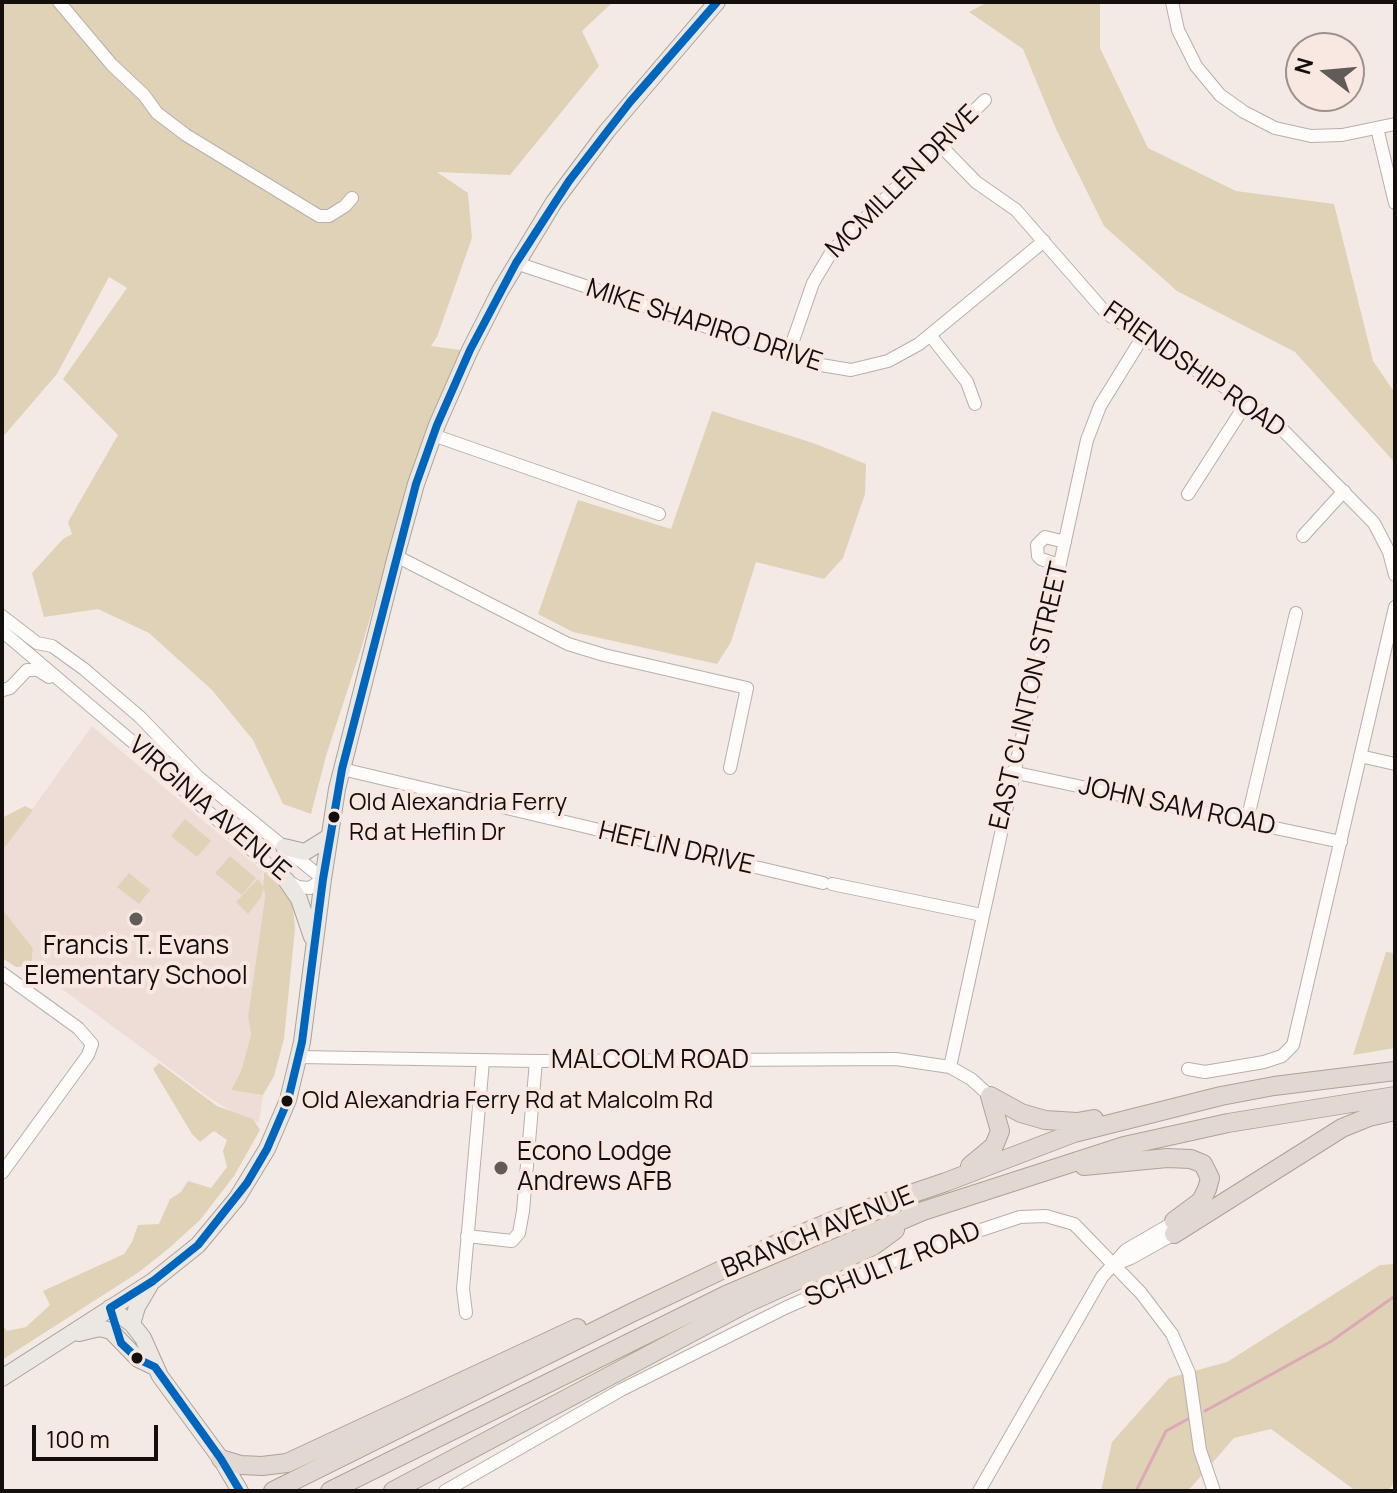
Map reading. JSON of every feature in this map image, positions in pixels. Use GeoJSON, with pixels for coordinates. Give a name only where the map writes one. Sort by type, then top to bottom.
{"type":"FeatureCollection","features":[{"type":"Feature","properties":{"kind":"highway","name":"BRANCH AVENUE"},"geometry":{"type":"LineString","coordinates":[[278,1488],[772,1246],[826,1223],[1074,1133],[1274,1086],[1395,1071]]}},
{"type":"Feature","properties":{"kind":"highway"},"geometry":{"type":"LineString","coordinates":[[990,1096],[1021,1113],[1045,1120],[1077,1122],[1173,1108]]}},
{"type":"Feature","properties":{"kind":"highway"},"geometry":{"type":"LineString","coordinates":[[946,1182],[981,1159],[994,1146],[1000,1131],[990,1096]]}},
{"type":"Feature","properties":{"kind":"highway","name":"BRANCH AVENUE"},"geometry":{"type":"LineString","coordinates":[[330,1491],[739,1289],[923,1211],[1049,1168],[1185,1132],[1395,1096]]}},
{"type":"Feature","properties":{"kind":"highway"},"geometry":{"type":"LineString","coordinates":[[1172,1229],[1342,1128],[1395,1111]]}},
{"type":"Feature","properties":{"kind":"highway"},"geometry":{"type":"LineString","coordinates":[[1049,1168],[1167,1158],[1191,1159],[1203,1164],[1210,1178],[1201,1201],[1172,1229]]}},
{"type":"Feature","properties":{"kind":"highway"},"geometry":{"type":"LineString","coordinates":[[393,1491],[745,1304],[873,1246],[923,1211]]}},
{"type":"Feature","properties":{"kind":"highway"},"geometry":{"type":"LineString","coordinates":[[264,1491],[267,1482],[287,1463],[550,1339],[688,1287]]}},
{"type":"Feature","properties":{"kind":"highway"},"geometry":{"type":"LineString","coordinates":[[221,1459],[241,1465],[287,1463]]}},
{"type":"Feature","properties":{"kind":"main road"},"geometry":{"type":"LineString","coordinates":[[2,1378],[153,1281],[198,1245],[247,1183],[281,1118],[299,1057],[329,837],[342,769],[396,556],[433,435],[470,350],[516,263],[554,202],[607,131],[717,2]]}},
{"type":"Feature","properties":{"kind":"main road"},"geometry":{"type":"LineString","coordinates":[[284,847],[305,852],[329,837]]}},
{"type":"Feature","properties":{"kind":"main road"},"geometry":{"type":"LineString","coordinates":[[286,880],[299,899],[315,946]]}},
{"type":"Feature","properties":{"kind":"main road"},"geometry":{"type":"LineString","coordinates":[[132,1324],[137,1307],[153,1281]]}},
{"type":"Feature","properties":{"kind":"main road"},"geometry":{"type":"LineString","coordinates":[[110,1308],[132,1324],[143,1338],[155,1367],[221,1459],[240,1491]]}},
{"type":"Feature","properties":{"kind":"main road"},"geometry":{"type":"LineString","coordinates":[[110,1308],[121,1343]]}},
{"type":"Feature","properties":{"kind":"main road"},"geometry":{"type":"LineString","coordinates":[[70,1334],[100,1328],[111,1331],[138,1359],[155,1367]]}},
{"type":"Feature","properties":{"kind":"street"},"geometry":{"type":"LineString","coordinates":[[59,2],[157,113],[186,135],[319,216],[329,216],[352,198]]}},
{"type":"Feature","properties":{"kind":"street"},"geometry":{"type":"LineString","coordinates":[[1172,2],[1178,30],[1196,66],[1220,95],[1244,112],[1275,128],[1311,136],[1342,135],[1395,124]]}},
{"type":"Feature","properties":{"kind":"street","name":"MCMILLEN DRIVE"},"geometry":{"type":"LineString","coordinates":[[788,355],[809,292],[825,261],[852,230],[985,100]]}},
{"type":"Feature","properties":{"kind":"street"},"geometry":{"type":"LineString","coordinates":[[1377,128],[1395,203]]}},
{"type":"Feature","properties":{"kind":"street","name":"FRIENDSHIP ROAD"},"geometry":{"type":"LineString","coordinates":[[940,145],[976,182],[1016,210],[1106,313],[1274,421],[1366,513],[1382,536],[1395,575]]}},
{"type":"Feature","properties":{"kind":"street","name":"MIKE SHAPIRO DRIVE"},"geometry":{"type":"LineString","coordinates":[[516,263],[788,355],[828,367],[851,370],[898,357],[930,335],[1044,241]]}},
{"type":"Feature","properties":{"kind":"street"},"geometry":{"type":"LineString","coordinates":[[930,335],[967,382],[975,404]]}},
{"type":"Feature","properties":{"kind":"street","name":"EAST CLINTON STREET"},"geometry":{"type":"LineString","coordinates":[[950,1067],[1012,772],[1090,429],[1107,394],[1142,338]]}},
{"type":"Feature","properties":{"kind":"street"},"geometry":{"type":"LineString","coordinates":[[1188,494],[1247,402]]}},
{"type":"Feature","properties":{"kind":"street"},"geometry":{"type":"LineString","coordinates":[[433,435],[659,514]]}},
{"type":"Feature","properties":{"kind":"street"},"geometry":{"type":"LineString","coordinates":[[1303,536],[1344,491]]}},
{"type":"Feature","properties":{"kind":"street"},"geometry":{"type":"LineString","coordinates":[[1059,565],[1041,559],[1037,545],[1045,537],[1065,542]]}},
{"type":"Feature","properties":{"kind":"street"},"geometry":{"type":"LineString","coordinates":[[396,556],[582,650],[747,688],[730,768]]}},
{"type":"Feature","properties":{"kind":"street"},"geometry":{"type":"LineString","coordinates":[[1188,1069],[1210,1071],[1264,1062],[1282,1056],[1293,1045],[1395,607]]}},
{"type":"Feature","properties":{"kind":"street"},"geometry":{"type":"LineString","coordinates":[[1247,821],[1296,613]]}},
{"type":"Feature","properties":{"kind":"street","name":"VIRGINIA AVENUE"},"geometry":{"type":"LineString","coordinates":[[2,616],[33,648],[60,680],[286,880],[298,887],[310,888],[323,879],[198,777],[119,699],[52,646],[33,648],[2,631]]}},
{"type":"Feature","properties":{"kind":"street"},"geometry":{"type":"LineString","coordinates":[[3,691],[33,648]]}},
{"type":"Feature","properties":{"kind":"street"},"geometry":{"type":"LineString","coordinates":[[3,691],[32,669],[60,680]]}},
{"type":"Feature","properties":{"kind":"street"},"geometry":{"type":"LineString","coordinates":[[1360,756],[1395,764]]}},
{"type":"Feature","properties":{"kind":"street","name":"HEFLIN DRIVE"},"geometry":{"type":"LineString","coordinates":[[342,769],[827,884],[982,915]]}},
{"type":"Feature","properties":{"kind":"street","name":"JOHN SAM ROAD"},"geometry":{"type":"LineString","coordinates":[[1012,772],[1341,842]]}},
{"type":"Feature","properties":{"kind":"street"},"geometry":{"type":"LineString","coordinates":[[2,973],[78,1028],[92,1044],[88,1055],[2,1173]]}},
{"type":"Feature","properties":{"kind":"street","name":"MALCOLM ROAD"},"geometry":{"type":"LineString","coordinates":[[299,1057],[483,1061],[896,1059],[950,1067],[971,1079],[990,1096]]}},
{"type":"Feature","properties":{"kind":"street"},"geometry":{"type":"LineString","coordinates":[[466,1313],[463,1301],[467,1236],[483,1061]]}},
{"type":"Feature","properties":{"kind":"street"},"geometry":{"type":"LineString","coordinates":[[467,1236],[512,1241],[519,1233],[536,1061]]}},
{"type":"Feature","properties":{"kind":"street","name":"SCHULTZ ROAD"},"geometry":{"type":"LineString","coordinates":[[445,1491],[621,1390],[722,1339],[874,1269],[980,1229],[1020,1217],[1046,1216],[1074,1224],[1141,1293],[1179,1345],[1193,1392],[1202,1459],[1214,1491]]}},
{"type":"Feature","properties":{"kind":"street"},"geometry":{"type":"LineString","coordinates":[[979,1491],[1102,1277],[1113,1265],[1131,1258],[1172,1229]]}},
{"type":"Feature","properties":{"kind":"shaded area"},"geometry":{"type":"Polygon","coordinates":[[[2,2],[613,2],[582,31],[599,66],[510,175],[437,172],[468,193],[472,238],[437,337],[431,346],[461,350],[415,463],[311,814],[283,804],[253,740],[212,690],[149,633],[98,609],[44,617],[32,573],[63,539],[72,534],[68,522],[118,435],[63,379],[127,288],[109,277],[57,374],[2,438],[2,2]]]}},
{"type":"Feature","properties":{"kind":"shaded area"},"geometry":{"type":"Polygon","coordinates":[[[988,2],[1100,2],[1100,48],[1148,148],[1236,191],[1334,204],[1373,361],[1395,393],[1395,463],[1295,352],[1177,291],[1104,226],[1056,129],[1023,49],[969,12],[988,2]]]}},
{"type":"Feature","properties":{"kind":"shaded area"},"geometry":{"type":"Polygon","coordinates":[[[712,411],[813,443],[866,464],[865,494],[843,558],[824,579],[756,562],[731,642],[717,664],[573,632],[538,614],[578,500],[671,529],[712,411]]]}},
{"type":"Feature","properties":{"kind":"shaded area","name":"Francis T. Evans Elementary School"},"geometry":{"type":"Polygon","coordinates":[[[92,726],[264,872],[265,897],[248,1016],[251,1035],[241,1071],[231,1089],[263,1095],[259,1123],[241,1117],[211,1099],[31,966],[33,948],[2,910],[2,851],[92,726]]]}},
{"type":"Feature","properties":{"kind":"shaded area"},"geometry":{"type":"Polygon","coordinates":[[[25,806],[33,810],[2,851],[2,818],[25,806]]]}},
{"type":"Feature","properties":{"kind":"shaded area"},"geometry":{"type":"Polygon","coordinates":[[[185,819],[211,841],[197,857],[171,836],[185,819]]]}},
{"type":"Feature","properties":{"kind":"shaded area"},"geometry":{"type":"Polygon","coordinates":[[[230,856],[256,878],[242,895],[215,873],[230,856]]]}},
{"type":"Feature","properties":{"kind":"shaded area"},"geometry":{"type":"Polygon","coordinates":[[[264,872],[273,877],[293,905],[295,929],[284,1039],[274,1076],[263,1095],[231,1090],[241,1071],[251,1035],[248,1016],[264,888],[248,914],[236,902],[258,879],[263,887],[264,872]]]}},
{"type":"Feature","properties":{"kind":"shaded area"},"geometry":{"type":"Polygon","coordinates":[[[129,873],[150,890],[139,904],[117,887],[129,873]]]}},
{"type":"Feature","properties":{"kind":"shaded area"},"geometry":{"type":"Polygon","coordinates":[[[2,909],[33,948],[31,966],[16,967],[2,958],[2,909]]]}},
{"type":"Feature","properties":{"kind":"shaded area"},"geometry":{"type":"Polygon","coordinates":[[[1386,952],[1395,953],[1395,1048],[1353,1055],[1386,952]]]}},
{"type":"Feature","properties":{"kind":"shaded area"},"geometry":{"type":"Polygon","coordinates":[[[159,1063],[217,1106],[253,1119],[260,1130],[234,1176],[200,1220],[168,1249],[139,1272],[2,1360],[2,1325],[7,1331],[26,1327],[50,1305],[43,1291],[124,1254],[138,1225],[159,1224],[170,1199],[181,1192],[188,1181],[211,1188],[227,1167],[223,1151],[227,1140],[214,1131],[200,1142],[192,1134],[153,1069],[159,1063]]]}},
{"type":"Feature","properties":{"kind":"shaded area"},"geometry":{"type":"Polygon","coordinates":[[[1395,1264],[1395,1480],[1389,1491],[1356,1491],[1271,1429],[1234,1438],[1188,1491],[1101,1491],[1112,1442],[1169,1378],[1227,1362],[1380,1265],[1395,1264]]]}},
{"type":"Feature","properties":{"kind":"waterway"},"geometry":{"type":"LineString","coordinates":[[1205,1411],[1330,1342],[1395,1296]]}},
{"type":"Feature","properties":{"kind":"waterway"},"geometry":{"type":"LineString","coordinates":[[1136,1491],[1166,1431],[1188,1419]]}},
{"type":"Feature","properties":{"kind":"transit line"},"geometry":{"type":"LineString","coordinates":[[240,1491],[221,1459],[155,1367],[138,1359],[121,1343],[110,1308],[153,1281],[198,1245],[247,1183],[267,1149],[288,1100],[302,1042],[323,879],[342,769],[416,484],[437,425],[470,350],[516,263],[569,181],[630,102],[717,2]]}},
{"type":"Feature","properties":{"kind":"place","name":"Old Alexandria Ferry Rd at Heflin Dr"},"geometry":{"type":"Point","coordinates":[334,817]}},
{"type":"Feature","properties":{"kind":"place","name":"Francis T. Evans Elementary School"},"geometry":{"type":"Point","coordinates":[136,919]}},
{"type":"Feature","properties":{"kind":"place","name":"Old Alexandria Ferry Rd at Malcolm Rd"},"geometry":{"type":"Point","coordinates":[287,1101]}},
{"type":"Feature","properties":{"kind":"place","name":"Econo Lodge Andrews AFB"},"geometry":{"type":"Point","coordinates":[501,1168]}}]}
